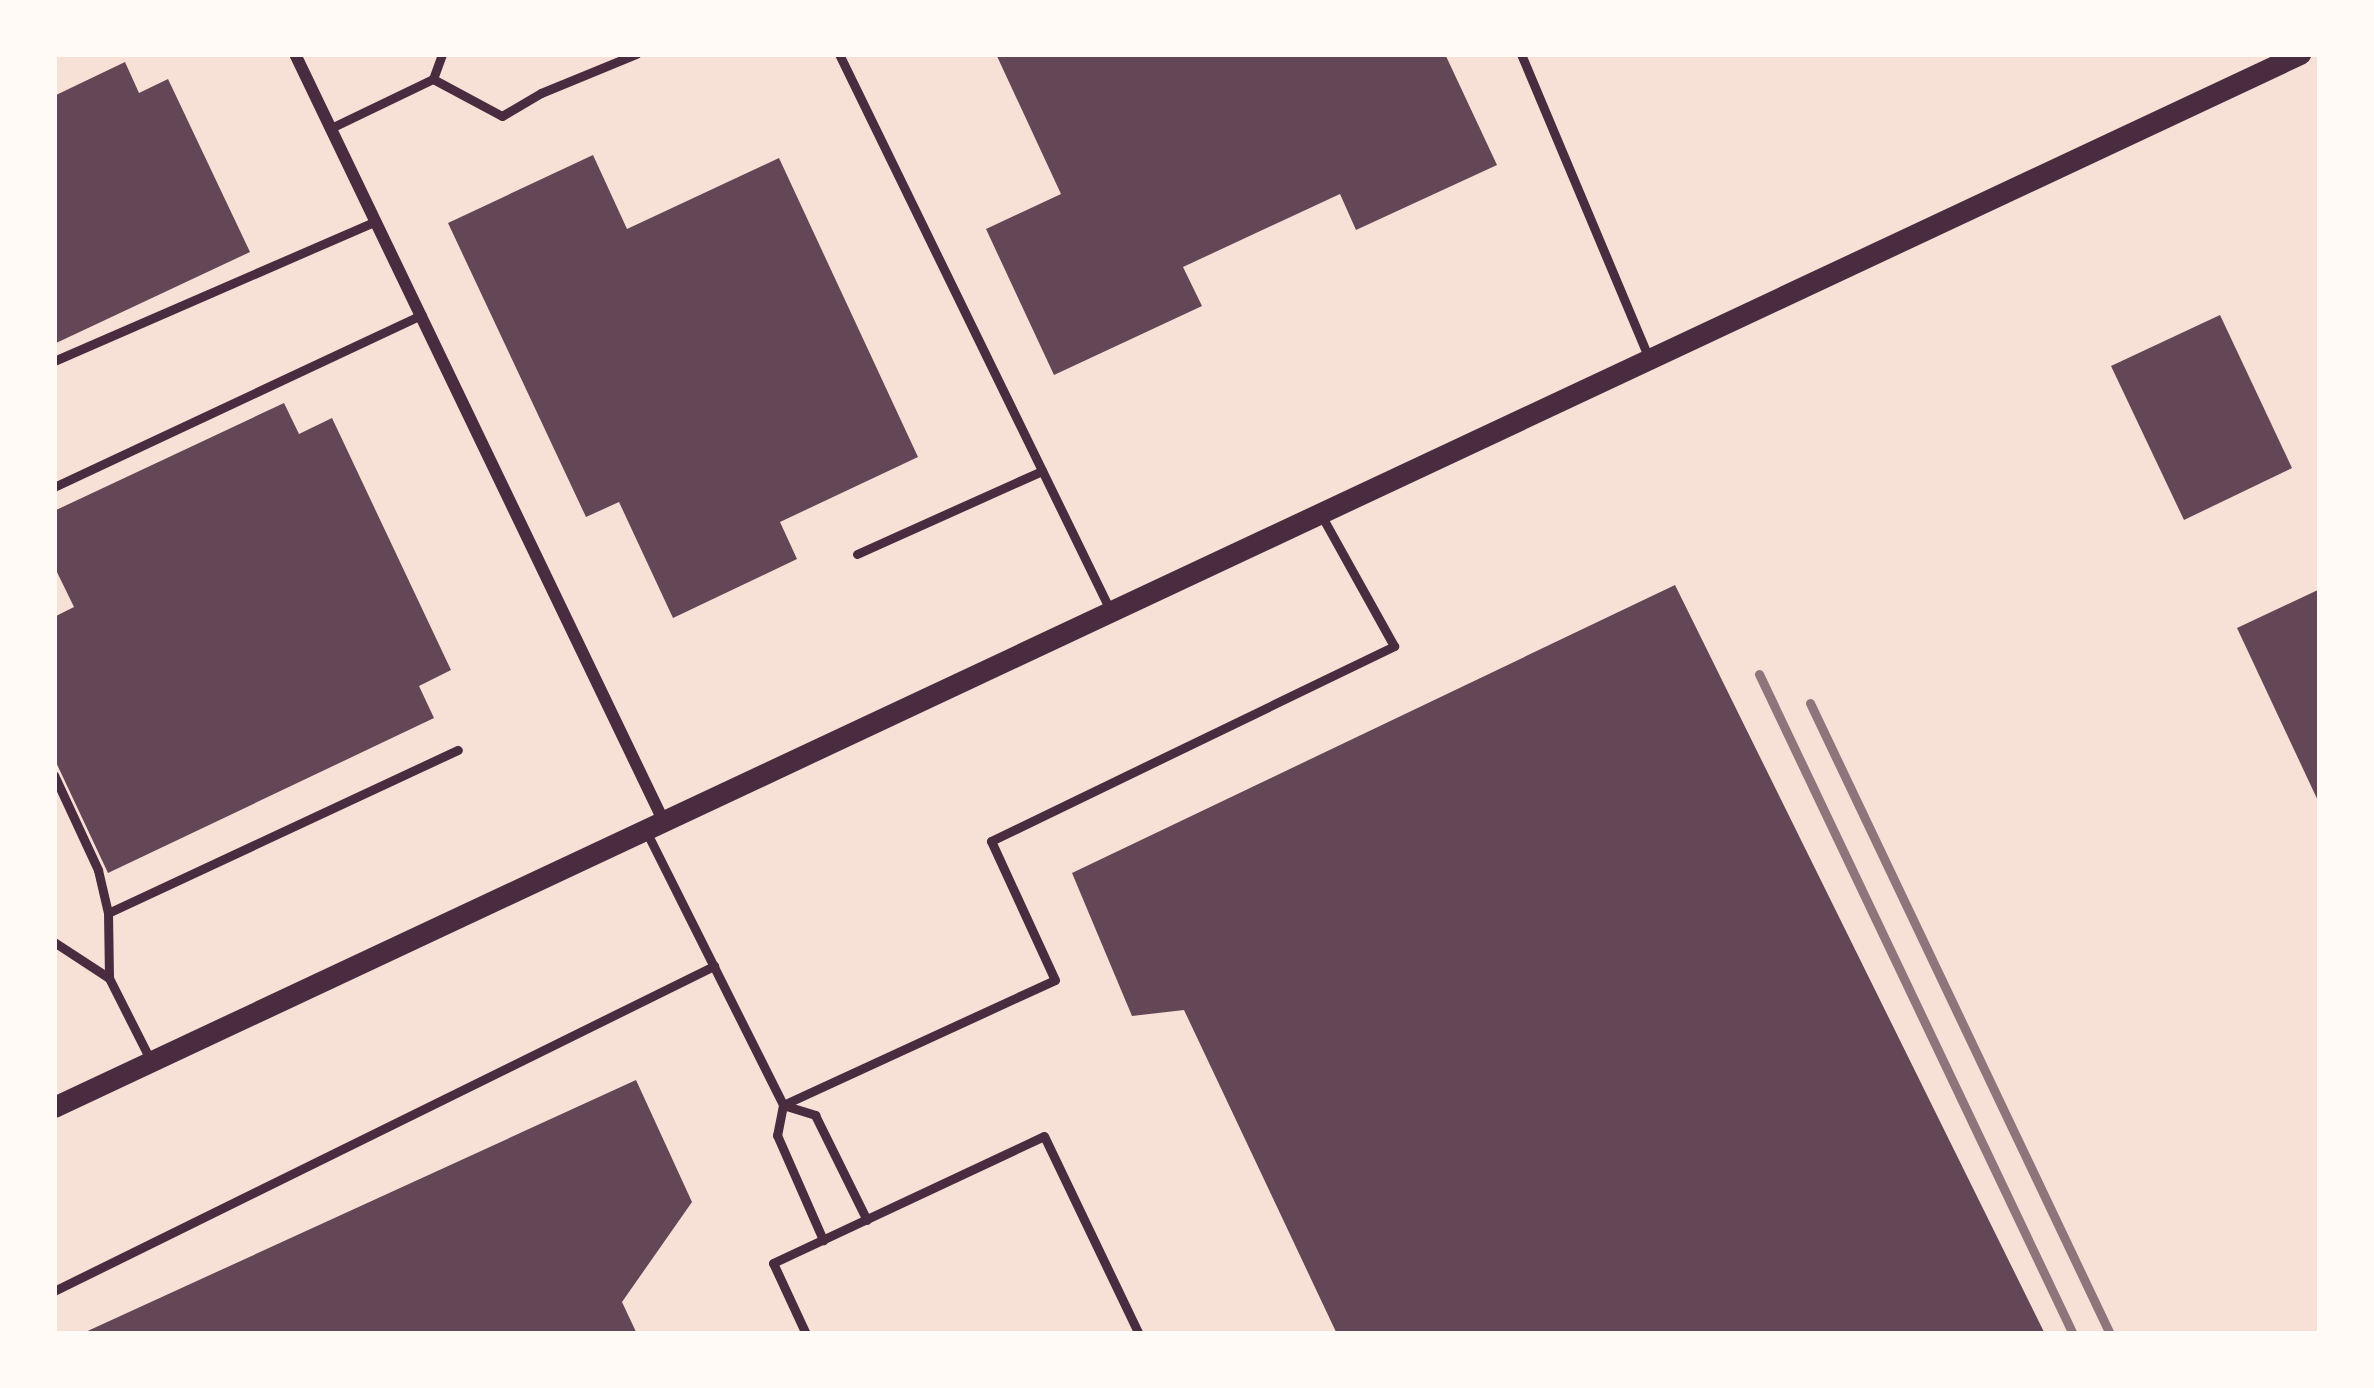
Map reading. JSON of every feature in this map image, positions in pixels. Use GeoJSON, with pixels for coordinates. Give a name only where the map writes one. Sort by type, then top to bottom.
{"type":"FeatureCollection","features":[{"type":"Feature","properties":{"kind":"street"},"geometry":{"type":"LineString","coordinates":[[295,54],[422,315],[654,825]]}},
{"type":"Feature","properties":{"kind":"street"},"geometry":{"type":"LineString","coordinates":[[54,1107],[2300,54]]}},
{"type":"Feature","properties":{"kind":"lane"},"geometry":{"type":"LineString","coordinates":[[331,128],[433,79],[442,54]]}},
{"type":"Feature","properties":{"kind":"lane"},"geometry":{"type":"LineString","coordinates":[[433,79],[502,116],[542,93],[637,54]]}},
{"type":"Feature","properties":{"kind":"lane"},"geometry":{"type":"LineString","coordinates":[[839,54],[1110,611]]}},
{"type":"Feature","properties":{"kind":"lane"},"geometry":{"type":"LineString","coordinates":[[1521,54],[1649,358]]}},
{"type":"Feature","properties":{"kind":"lane"},"geometry":{"type":"LineString","coordinates":[[54,361],[376,221]]}},
{"type":"Feature","properties":{"kind":"lane"},"geometry":{"type":"LineString","coordinates":[[54,488],[422,315]]}},
{"type":"Feature","properties":{"kind":"lane"},"geometry":{"type":"LineString","coordinates":[[857,554],[1042,471]]}},
{"type":"Feature","properties":{"kind":"lane"},"geometry":{"type":"LineString","coordinates":[[783,1105],[1055,980],[991,841],[1394,646],[1320,513]]}},
{"type":"Feature","properties":{"kind":"lane"},"geometry":{"type":"LineString","coordinates":[[108,914],[458,750]]}},
{"type":"Feature","properties":{"kind":"lane"},"geometry":{"type":"LineString","coordinates":[[54,776],[98,870],[108,914],[109,978],[151,1061]]}},
{"type":"Feature","properties":{"kind":"lane"},"geometry":{"type":"LineString","coordinates":[[654,825],[714,966],[783,1105],[776,1136],[823,1240]]}},
{"type":"Feature","properties":{"kind":"lane"},"geometry":{"type":"LineString","coordinates":[[56,948],[109,978]]}},
{"type":"Feature","properties":{"kind":"lane"},"geometry":{"type":"LineString","coordinates":[[54,1291],[714,966]]}},
{"type":"Feature","properties":{"kind":"lane"},"geometry":{"type":"LineString","coordinates":[[783,1105],[815,1115],[867,1220]]}},
{"type":"Feature","properties":{"kind":"lane"},"geometry":{"type":"LineString","coordinates":[[806,1334],[773,1263],[1044,1136],[1139,1334]]}},
{"type":"Feature","properties":{"kind":"building"},"geometry":{"type":"Polygon","coordinates":[[[996,54],[1445,54],[1497,165],[1356,230],[1340,194],[1183,267],[1202,306],[1054,375],[986,229],[1061,194],[996,54]]]}},
{"type":"Feature","properties":{"kind":"building"},"geometry":{"type":"Polygon","coordinates":[[[125,62],[139,93],[168,79],[250,252],[54,344],[54,96],[125,62]]]}},
{"type":"Feature","properties":{"kind":"building"},"geometry":{"type":"Polygon","coordinates":[[[593,155],[627,229],[779,158],[918,457],[780,522],[797,559],[673,618],[619,502],[586,517],[448,223],[593,155]]]}},
{"type":"Feature","properties":{"kind":"building"},"geometry":{"type":"Polygon","coordinates":[[[2220,315],[2292,468],[2184,520],[2111,366],[2220,315]]]}},
{"type":"Feature","properties":{"kind":"building"},"geometry":{"type":"Polygon","coordinates":[[[284,403],[299,434],[332,418],[451,670],[419,686],[434,718],[108,873],[54,758],[54,617],[74,607],[54,566],[54,511],[284,403]]]}},
{"type":"Feature","properties":{"kind":"building"},"geometry":{"type":"Polygon","coordinates":[[[1675,585],[2045,1334],[1337,1334],[1184,1010],[1132,1016],[1072,873],[1675,585]]]}},
{"type":"Feature","properties":{"kind":"building"},"geometry":{"type":"Polygon","coordinates":[[[2320,589],[2320,805],[2237,628],[2320,589]]]}},
{"type":"Feature","properties":{"kind":"building"},"geometry":{"type":"Polygon","coordinates":[[[636,1080],[692,1202],[622,1302],[637,1334],[81,1334],[636,1080]]]}},
{"type":"Feature","properties":{"kind":"railway"},"geometry":{"type":"LineString","coordinates":[[1759,674],[2073,1334]]}},
{"type":"Feature","properties":{"kind":"railway"},"geometry":{"type":"LineString","coordinates":[[1810,703],[2110,1334]]}}]}
